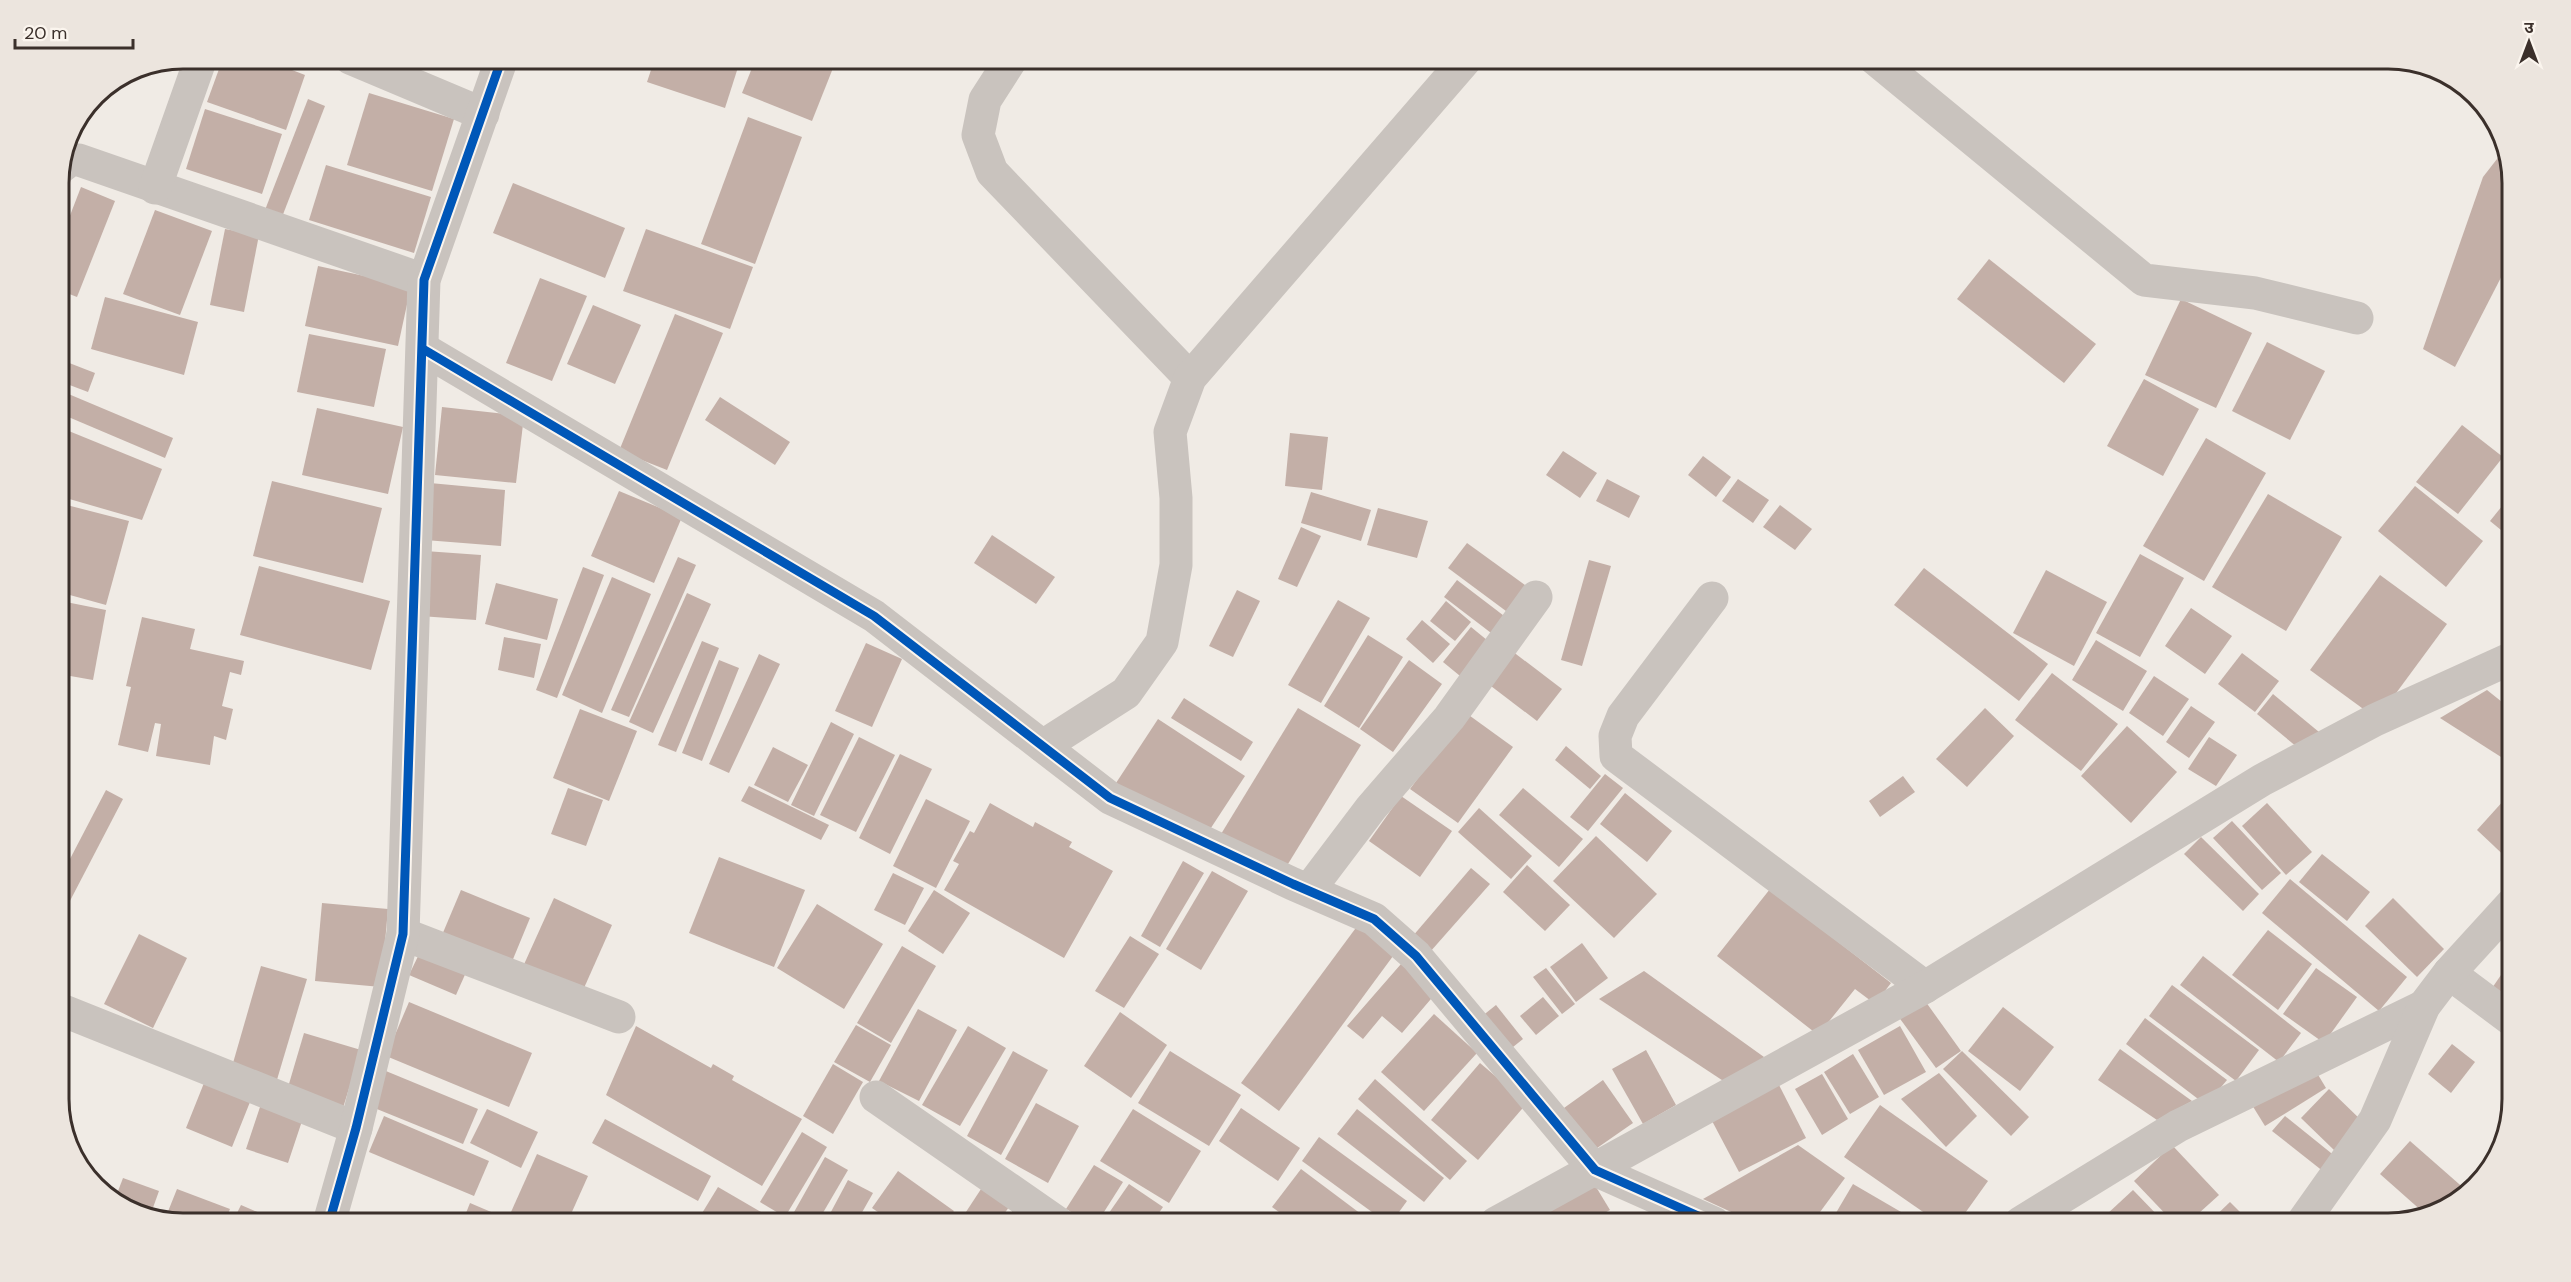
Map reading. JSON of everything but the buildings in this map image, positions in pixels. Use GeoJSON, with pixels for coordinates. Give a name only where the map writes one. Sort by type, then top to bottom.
{"type":"FeatureCollection","features":[{"type":"Feature","properties":{"kind":"street"},"geometry":{"type":"LineString","coordinates":[[155,188],[197,69]]}},
{"type":"Feature","properties":{"kind":"street"},"geometry":{"type":"LineString","coordinates":[[376,69],[483,114]]}},
{"type":"Feature","properties":{"kind":"street"},"geometry":{"type":"LineString","coordinates":[[332,1213],[356,1128],[403,934],[424,280],[498,69]]}},
{"type":"Feature","properties":{"kind":"street"},"geometry":{"type":"LineString","coordinates":[[1005,69],[985,100],[978,135],[992,172],[1190,378]]}},
{"type":"Feature","properties":{"kind":"street"},"geometry":{"type":"LineString","coordinates":[[1043,746],[1126,693],[1162,642],[1176,565],[1176,498],[1170,432],[1190,378],[1457,69]]}},
{"type":"Feature","properties":{"kind":"street"},"geometry":{"type":"LineString","coordinates":[[1887,69],[2144,280],[2255,293],[2357,318]]}},
{"type":"Feature","properties":{"kind":"street"},"geometry":{"type":"LineString","coordinates":[[72,160],[79,160],[424,280]]}},
{"type":"Feature","properties":{"kind":"street"},"geometry":{"type":"LineString","coordinates":[[423,349],[874,616],[1110,798],[1374,919],[1416,956],[1595,1170],[1690,1213]]}},
{"type":"Feature","properties":{"kind":"street"},"geometry":{"type":"LineString","coordinates":[[1309,890],[1371,808],[1449,718],[1536,597]]}},
{"type":"Feature","properties":{"kind":"street"},"geometry":{"type":"LineString","coordinates":[[1712,598],[1623,716],[1615,736],[1616,756],[1925,987]]}},
{"type":"Feature","properties":{"kind":"street"},"geometry":{"type":"LineString","coordinates":[[1516,1213],[1925,987],[2262,780],[2375,720],[2502,663]]}},
{"type":"Feature","properties":{"kind":"street"},"geometry":{"type":"LineString","coordinates":[[2310,1213],[2375,1120],[2424,1006],[2449,973],[2502,915]]}},
{"type":"Feature","properties":{"kind":"street"},"geometry":{"type":"LineString","coordinates":[[403,934],[619,1017]]}},
{"type":"Feature","properties":{"kind":"street"},"geometry":{"type":"LineString","coordinates":[[2449,973],[2502,1013]]}},
{"type":"Feature","properties":{"kind":"street"},"geometry":{"type":"LineString","coordinates":[[2038,1213],[2178,1126],[2424,1006]]}},
{"type":"Feature","properties":{"kind":"street"},"geometry":{"type":"LineString","coordinates":[[69,1013],[356,1128]]}},
{"type":"Feature","properties":{"kind":"street"},"geometry":{"type":"LineString","coordinates":[[876,1097],[1042,1213]]}},
{"type":"Feature","properties":{"kind":"cycle path"},"geometry":{"type":"LineString","coordinates":[[332,1213],[356,1128],[403,934],[424,280],[498,69]]}},
{"type":"Feature","properties":{"kind":"cycle path"},"geometry":{"type":"LineString","coordinates":[[423,349],[874,616],[1110,798],[1293,884],[1374,919],[1416,956],[1595,1170],[1692,1213]]}}]}
